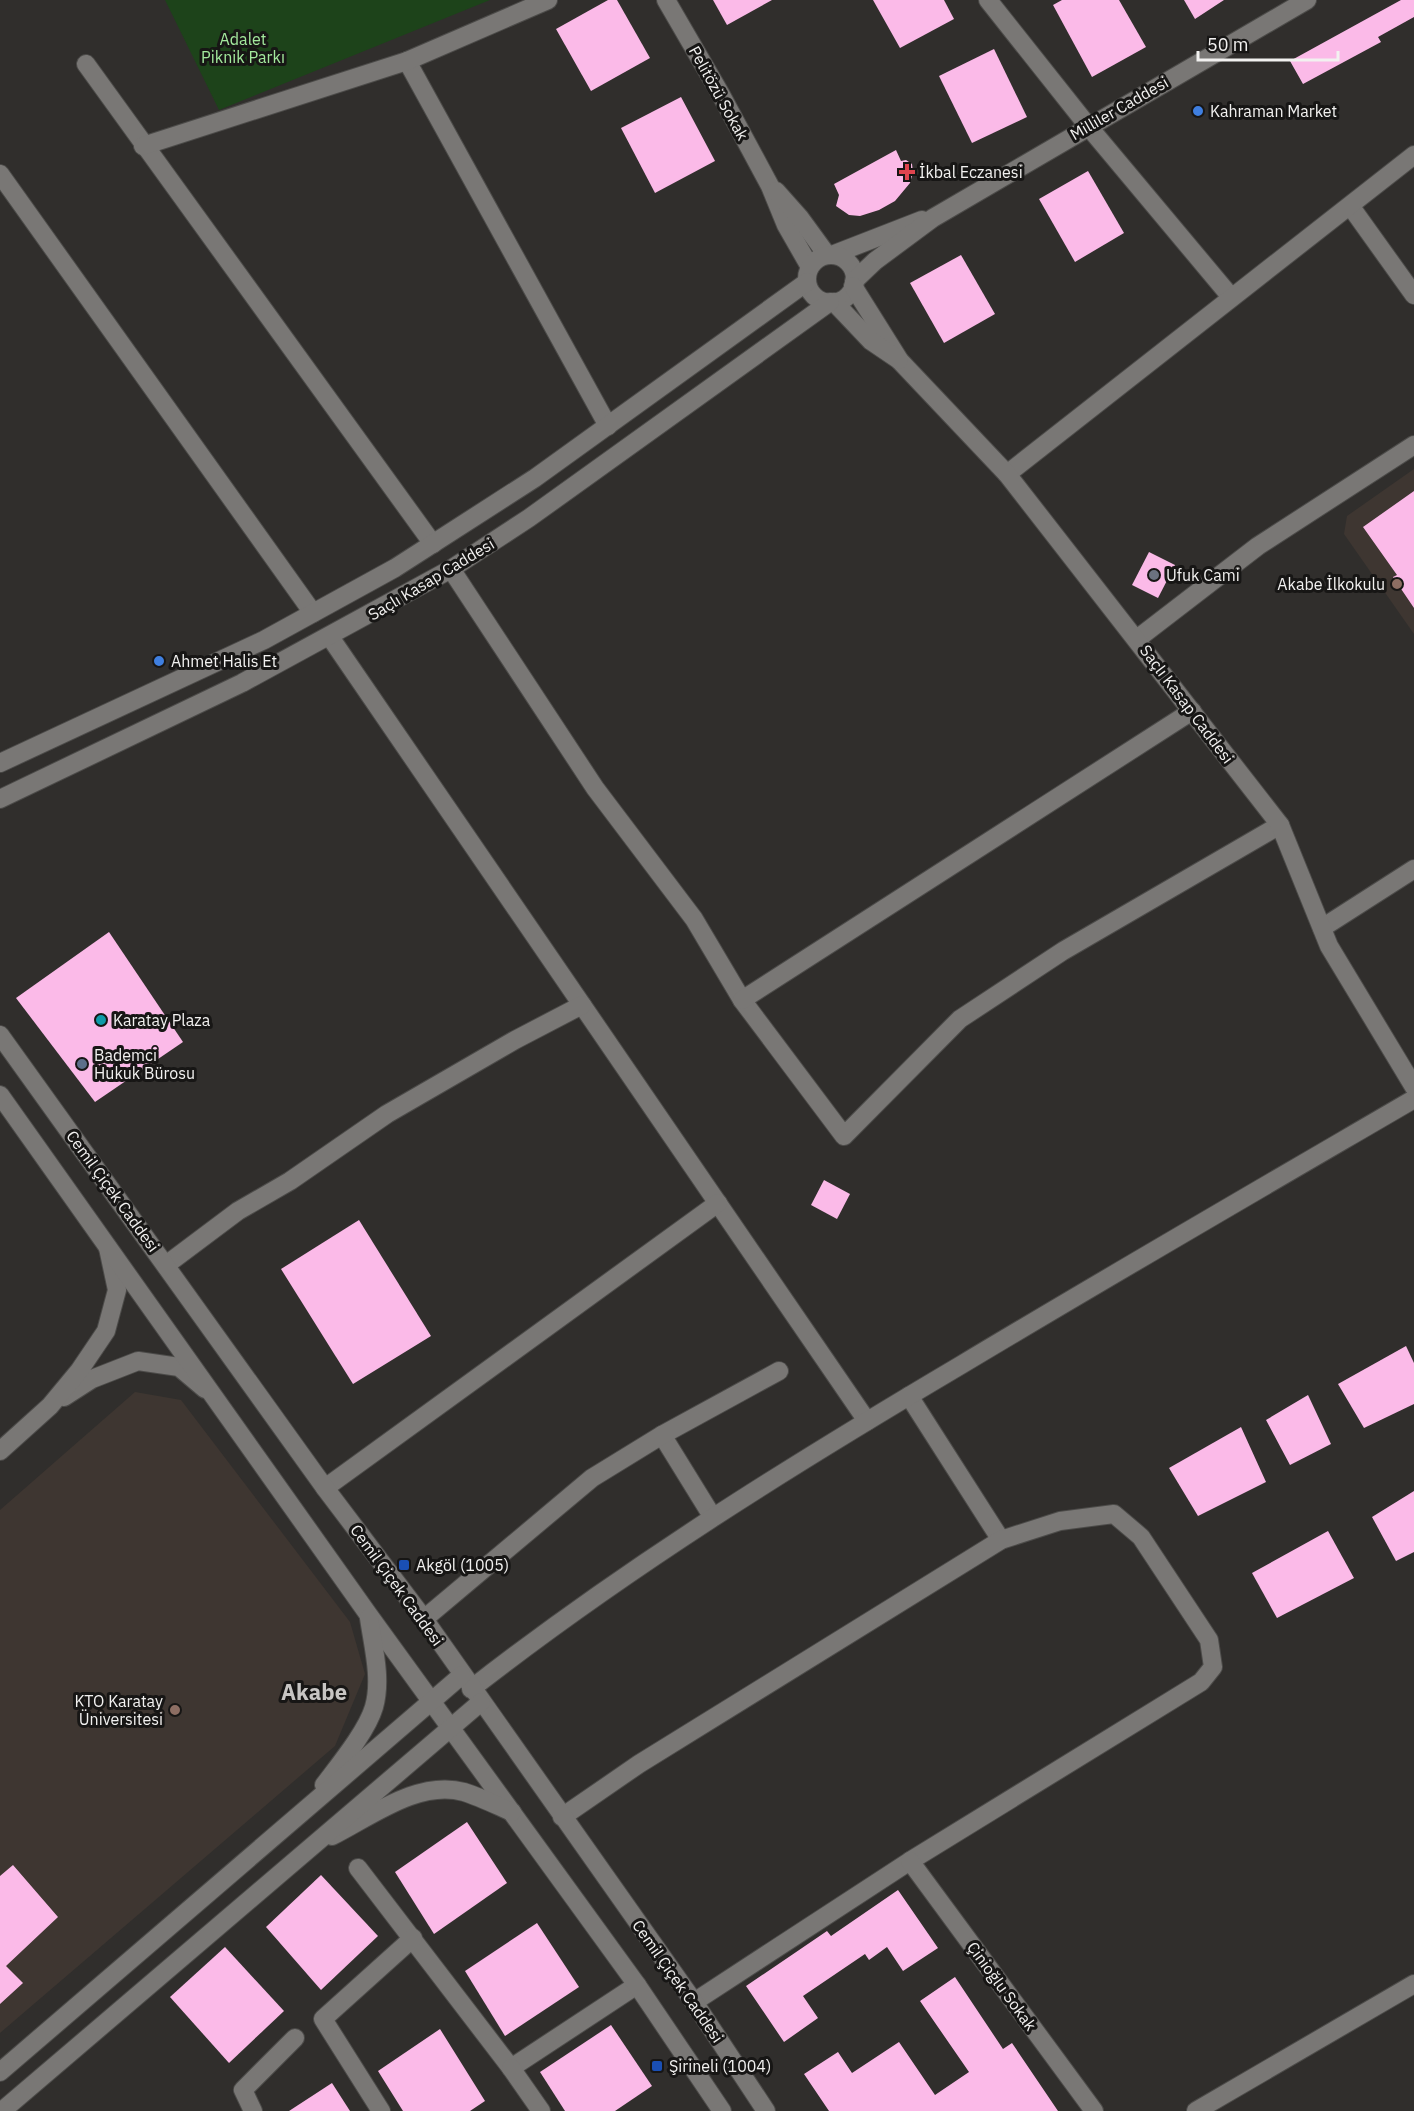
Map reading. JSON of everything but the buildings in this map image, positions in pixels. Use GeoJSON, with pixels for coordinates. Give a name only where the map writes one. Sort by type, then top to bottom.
{"type":"FeatureCollection","features":[{"type":"Feature","properties":{"kind":"street"},"geometry":{"type":"LineString","coordinates":[[143,146],[342,84],[407,61],[548,0]]}},
{"type":"Feature","properties":{"kind":"street","name":"Pelitözü Sokak"},"geometry":{"type":"LineString","coordinates":[[666,0],[770,186],[809,275]]}},
{"type":"Feature","properties":{"kind":"street"},"geometry":{"type":"LineString","coordinates":[[988,0],[1088,126],[1231,297]]}},
{"type":"Feature","properties":{"kind":"street","name":"Milliler Caddesi"},"geometry":{"type":"LineString","coordinates":[[854,283],[874,261],[933,218],[1302,1]]}},
{"type":"Feature","properties":{"kind":"street"},"geometry":{"type":"LineString","coordinates":[[407,61],[608,426]]}},
{"type":"Feature","properties":{"kind":"street"},"geometry":{"type":"LineString","coordinates":[[86,64],[143,146],[433,544]]}},
{"type":"Feature","properties":{"kind":"street"},"geometry":{"type":"LineString","coordinates":[[1007,474],[1231,297],[1351,207],[1414,155]]}},
{"type":"Feature","properties":{"kind":"street"},"geometry":{"type":"LineString","coordinates":[[0,174],[314,613]]}},
{"type":"Feature","properties":{"kind":"street","name":"Pelitözü Sokak"},"geometry":{"type":"LineString","coordinates":[[770,186],[830,255]]}},
{"type":"Feature","properties":{"kind":"street"},"geometry":{"type":"LineString","coordinates":[[1351,207],[1414,295]]}},
{"type":"Feature","properties":{"kind":"street","name":"Milliler Caddesi"},"geometry":{"type":"LineString","coordinates":[[830,255],[933,218]]}},
{"type":"Feature","properties":{"kind":"street"},"geometry":{"type":"LineString","coordinates":[[830,255],[847,261],[853,270],[854,283],[844,298],[832,302],[815,296],[809,275],[817,259],[830,255]]}},
{"type":"Feature","properties":{"kind":"street","name":"Saçlı Kasap Caddesi"},"geometry":{"type":"LineString","coordinates":[[0,763],[264,640],[433,544],[504,499],[608,426],[809,275]]}},
{"type":"Feature","properties":{"kind":"street","name":"Saçlı Kasap Caddesi"},"geometry":{"type":"LineString","coordinates":[[854,283],[900,360],[1007,474],[1280,825],[1329,946],[1414,1087]]}},
{"type":"Feature","properties":{"kind":"street","name":"Saçlı Kasap Caddesi"},"geometry":{"type":"LineString","coordinates":[[0,799],[242,683],[451,569],[529,518],[832,302],[871,341],[900,360]]}},
{"type":"Feature","properties":{"kind":"street"},"geometry":{"type":"LineString","coordinates":[[1137,639],[1258,546],[1414,445]]}},
{"type":"Feature","properties":{"kind":"street"},"geometry":{"type":"LineString","coordinates":[[451,569],[595,788],[694,920],[742,1000],[844,1136],[960,1019],[1063,951],[1280,825]]}},
{"type":"Feature","properties":{"kind":"street"},"geometry":{"type":"LineString","coordinates":[[330,637],[867,1421]]}},
{"type":"Feature","properties":{"kind":"street"},"geometry":{"type":"LineString","coordinates":[[742,1000],[1192,711]]}},
{"type":"Feature","properties":{"kind":"street"},"geometry":{"type":"LineString","coordinates":[[1322,928],[1414,869]]}},
{"type":"Feature","properties":{"kind":"street"},"geometry":{"type":"LineString","coordinates":[[166,1265],[238,1211],[290,1180],[387,1114],[515,1040],[582,1005]]}},
{"type":"Feature","properties":{"kind":"street","name":"Cemil Çiçek Caddesi"},"geometry":{"type":"LineString","coordinates":[[0,1035],[325,1488],[424,1619],[694,2002],[766,2111]]}},
{"type":"Feature","properties":{"kind":"street"},"geometry":{"type":"LineString","coordinates":[[0,1095],[163,1326],[221,1402],[368,1614],[637,1985],[722,2111]]}},
{"type":"Feature","properties":{"kind":"street"},"geometry":{"type":"LineString","coordinates":[[0,2072],[432,1702],[471,1688],[552,1626],[712,1516],[909,1396],[1414,1099]]}},
{"type":"Feature","properties":{"kind":"street"},"geometry":{"type":"LineString","coordinates":[[325,1488],[718,1203]]}},
{"type":"Feature","properties":{"kind":"street"},"geometry":{"type":"LineString","coordinates":[[0,1452],[50,1406],[79,1371],[106,1331],[117,1290],[107,1244]]}},
{"type":"Feature","properties":{"kind":"street"},"geometry":{"type":"LineString","coordinates":[[50,1406],[92,1379],[138,1361],[179,1367],[221,1402]]}},
{"type":"Feature","properties":{"kind":"street"},"geometry":{"type":"LineString","coordinates":[[424,1619],[592,1478],[662,1435],[779,1371]]}},
{"type":"Feature","properties":{"kind":"street"},"geometry":{"type":"LineString","coordinates":[[909,1396],[1001,1540]]}},
{"type":"Feature","properties":{"kind":"street"},"geometry":{"type":"LineString","coordinates":[[662,1435],[712,1516]]}},
{"type":"Feature","properties":{"kind":"street"},"geometry":{"type":"LineString","coordinates":[[562,1817],[639,1764],[1001,1540],[1060,1521],[1114,1514],[1141,1537],[1209,1640],[1213,1667],[1201,1682],[910,1861],[694,2002]]}},
{"type":"Feature","properties":{"kind":"street"},"geometry":{"type":"LineString","coordinates":[[302,1815],[347,1755],[374,1707],[377,1669],[368,1614]]}},
{"type":"Feature","properties":{"kind":"street"},"geometry":{"type":"LineString","coordinates":[[2,2111],[450,1725],[471,1688]]}},
{"type":"Feature","properties":{"kind":"street"},"geometry":{"type":"LineString","coordinates":[[303,1851],[407,1797],[434,1791],[463,1792],[513,1812]]}},
{"type":"Feature","properties":{"kind":"street","name":"Çinioğlu Sokak"},"geometry":{"type":"LineString","coordinates":[[910,1861],[1094,2111]]}},
{"type":"Feature","properties":{"kind":"street"},"geometry":{"type":"LineString","coordinates":[[358,1868],[512,2067],[541,2111]]}},
{"type":"Feature","properties":{"kind":"street"},"geometry":{"type":"LineString","coordinates":[[381,2111],[323,2019],[413,1938]]}},
{"type":"Feature","properties":{"kind":"street"},"geometry":{"type":"LineString","coordinates":[[1196,2111],[1414,1984]]}},
{"type":"Feature","properties":{"kind":"street"},"geometry":{"type":"LineString","coordinates":[[512,2067],[637,1985]]}},
{"type":"Feature","properties":{"kind":"street"},"geometry":{"type":"LineString","coordinates":[[254,2111],[243,2090],[296,2038]]}},
{"type":"Feature","properties":{"kind":"shaded area","name":"Akabe İlkokulu"},"geometry":{"type":"Polygon","coordinates":[[[1414,469],[1414,634],[1344,534],[1347,516],[1414,469]]]}},
{"type":"Feature","properties":{"kind":"shaded area","name":"KTO Karatay Üniversitesi"},"geometry":{"type":"Polygon","coordinates":[[[135,1392],[181,1400],[350,1622],[365,1674],[335,1746],[0,2033],[0,1510],[135,1392]]]}},
{"type":"Feature","properties":{"kind":"green space","name":"Adalet Piknik Parkı"},"geometry":{"type":"Polygon","coordinates":[[[165,0],[490,0],[219,110],[165,0]]]}},
{"type":"Feature","properties":{"kind":"place","name":"Kahraman Market"},"geometry":{"type":"Point","coordinates":[1198,111]}},
{"type":"Feature","properties":{"kind":"place","name":"İkbal Eczanesi"},"geometry":{"type":"Point","coordinates":[907,172]}},
{"type":"Feature","properties":{"kind":"place","name":"Ufuk Cami"},"geometry":{"type":"Point","coordinates":[1154,575]}},
{"type":"Feature","properties":{"kind":"place","name":"Akabe İlkokulu"},"geometry":{"type":"Point","coordinates":[1397,584]}},
{"type":"Feature","properties":{"kind":"place","name":"Ahmet Halis Et"},"geometry":{"type":"Point","coordinates":[159,661]}},
{"type":"Feature","properties":{"kind":"place","name":"Karatay Plaza"},"geometry":{"type":"Point","coordinates":[101,1020]}},
{"type":"Feature","properties":{"kind":"place","name":"Bademci Hukuk Bürosu"},"geometry":{"type":"Point","coordinates":[82,1064]}},
{"type":"Feature","properties":{"kind":"place","name":"Akgöl (1005)"},"geometry":{"type":"Point","coordinates":[404,1565]}},
{"type":"Feature","properties":{"kind":"place","name":"KTO Karatay Üniversitesi"},"geometry":{"type":"Point","coordinates":[175,1710]}},
{"type":"Feature","properties":{"kind":"place","name":"Şirineli (1004)"},"geometry":{"type":"Point","coordinates":[657,2066]}},
{"type":"Feature","properties":{"kind":"district","name":"Akabe"},"geometry":{"type":"Point","coordinates":[314,1692]}}]}
